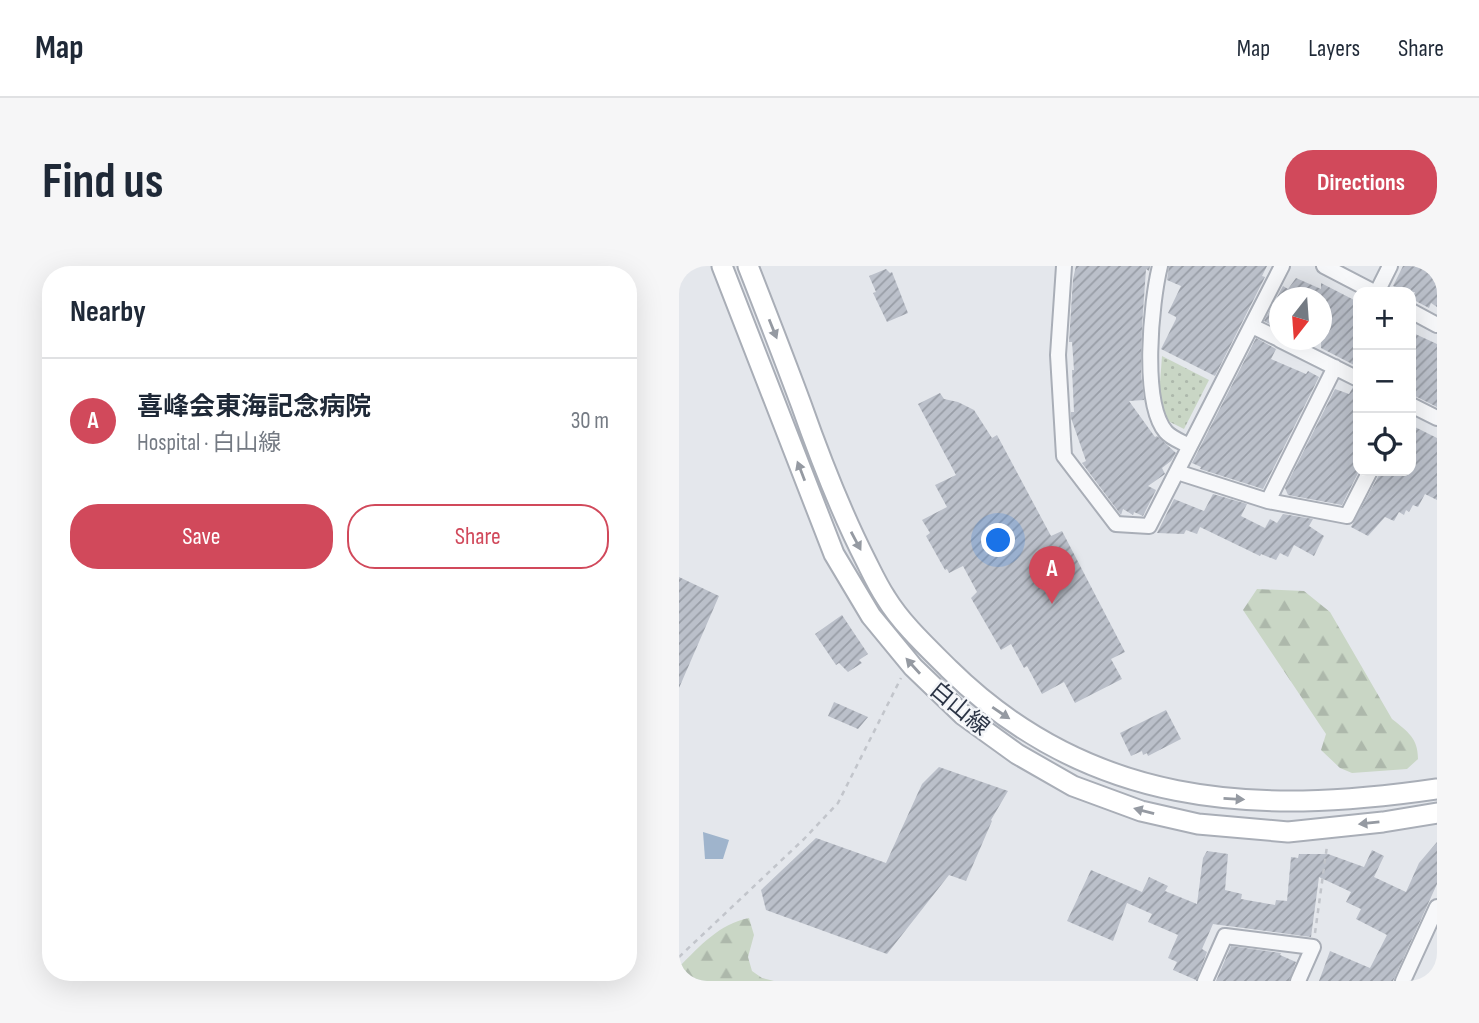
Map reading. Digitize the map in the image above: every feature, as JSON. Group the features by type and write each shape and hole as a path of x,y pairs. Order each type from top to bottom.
{"street":[{"name":"白山線","path":"722,266 834,554 871,616 913,667 963,715 1017,754 1073,786 1141,811 1198,824 1288,832 1437,813"},
{"name":"白山線","path":"748,266 845,521 886,599 928,648 978,697 1029,732 1083,762 1163,789 1207,797 1290,802 1379,797 1437,789"},
{"path":"1064,266 1058,355 1064,456 1116,524 1149,526 1282,266"},
{"path":"1160,266 1152,300 1151,392 1157,416 1167,433 1189,446"},
{"path":"1324,266 1366,287"},
{"path":"1379,287 1390,266"},
{"path":"1416,314 1437,325"},
{"path":"1252,326 1269,334"},
{"path":"1300,350 1353,376"},
{"path":"1268,501 1335,367"},
{"path":"1416,408 1437,418"},
{"path":"1177,472 1268,501 1347,516 1367,476"},
{"path":"1403,981 1431,936 1437,907"},
{"path":"1205,981 1225,936 1313,947 1298,981"}],"path":[{"path":"679,957 804,839 838,803 894,689 913,667"},
{"path":"1313,947 1327,845"}],"green space":[{"path":"1162,356 1209,380 1184,429 1166,420 1159,396"},
{"path":"1257,589 1304,591 1330,612 1392,719 1414,741 1418,759 1407,769 1352,773 1340,768 1321,750 1326,734 1243,610"},
{"path":"749,918 754,935 748,957 752,971 762,978 774,981 679,981 679,967 702,944 728,925"}],"water":[{"path":"703,832 729,840 723,859 705,859"}],"building":[{"path":"1076,266 1150,266 1149,271 1146,269 1142,326 1141,374 1144,400 1129,401 1155,437 1176,453 1162,468 1165,474 1148,486 1156,490 1143,516 1134,512 1133,515 1123,509 1121,515 1082,463 1086,461 1071,418 1071,412 1074,412 1074,370 1072,342 1069,342"},
{"path":"1169,266 1267,266 1262,276 1265,277 1215,376 1161,349 1176,319 1168,313 1181,286 1167,280"},
{"path":"1403,266 1423,266 1437,273 1437,307 1431,303 1429,308 1416,301 1416,287 1393,286"},
{"path":"886,269 892,272 908,313 887,322 873,293 876,292 869,276"},
{"path":"1296,278 1316,287 1289,287"},
{"path":"1332,289 1353,299 1353,364 1325,350 1332,350"},
{"path":"1416,334 1437,344 1437,407 1416,396"},
{"path":"1256,338 1269,345 1269,350 1276,350 1271,359 1319,377 1263,489 1200,469 1201,467 1192,463"},
{"path":"1353,387 1353,476 1356,476 1342,505 1288,495 1285,488 1335,389 1349,394"},
{"path":"940,393 944,399 974,410 992,438 997,435 1051,536 1062,531 1125,652 1111,659 1122,679 1075,703 1064,682 1042,694 1011,644 1001,650 971,598 977,592 963,566 949,573 945,570 926,536 930,533 922,520 947,507 935,485 956,475 918,404"},
{"path":"1416,428 1437,438 1437,500 1425,494 1418,507 1413,505 1404,515 1399,512 1394,521 1385,517 1368,536 1351,527 1378,476 1416,476"},
{"path":"1213,494 1247,504 1241,516 1265,528 1270,519 1277,523 1283,514 1313,519 1309,526 1324,536 1314,556 1294,545 1288,557 1280,553 1276,560 1261,554 1260,556 1200,527 1197,534 1186,530 1184,534 1157,533 1174,499 1204,511"},
{"path":"679,577 719,596 679,688"},
{"path":"842,615 868,654 859,660 862,663 848,672 839,663 836,665 815,634"},
{"path":"834,702 868,717 858,729 828,716"},
{"path":"1166,710 1181,739 1148,756 1147,753 1143,755 1142,751 1131,756 1120,733"},
{"path":"939,767 1008,791 991,820 966,881 949,875 887,954 766,910 761,890 816,838 886,863 922,784"},
{"path":"1437,842 1437,884 1393,981 1319,981 1330,951 1370,968 1387,935 1356,919 1361,909 1346,902 1351,892 1319,877 1311,937 1213,924 1202,949 1207,952 1196,980 1173,970 1177,962 1168,958 1178,935 1148,922 1152,914 1127,903 1113,941 1067,921 1091,870 1142,892 1149,877 1168,886 1165,891 1197,904 1203,858 1207,851 1228,854 1225,890 1242,894 1241,899 1275,905 1276,900 1287,901 1291,857 1298,858 1299,854 1328,854 1364,867 1372,850 1384,856 1374,877 1406,892 1419,863"},
{"path":"1231,946 1281,953 1280,955 1296,962 1289,981 1216,981"}],"place":[{"name":"喜峰会東海記念病院","path":"1052,604"}]}
